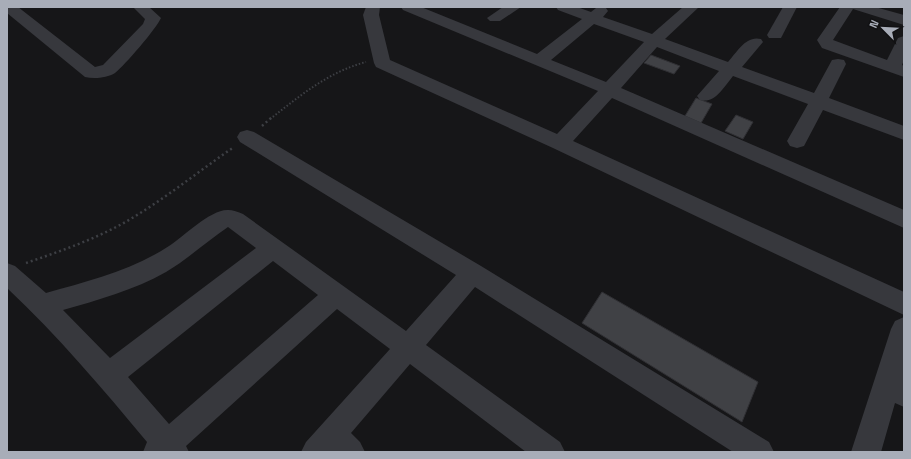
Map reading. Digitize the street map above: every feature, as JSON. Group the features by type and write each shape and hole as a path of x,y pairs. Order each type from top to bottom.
{"street":[{"path":"9,7 91,73 95,74 109,69 150,26 153,18 140,7"},
{"path":"373,7 371,15 382,63 560,142 904,304"},
{"path":"408,7 608,89 904,219"},
{"path":"495,18 514,7"},
{"path":"563,7 599,13 655,40 904,133"},
{"path":"560,142 655,40 692,7"},
{"path":"775,35 790,7"},
{"path":"847,7 825,40 828,45 898,70 904,41"},
{"path":"859,7 904,20"},
{"path":"539,61 599,13"},
{"path":"706,96 755,42"},
{"path":"798,141 838,64"},
{"path":"247,137 473,273 760,452"},
{"path":"42,304 102,288 142,272 171,257 221,220 227,218 235,220 272,249 337,294 550,452"},
{"path":"108,375 272,249"},
{"path":"14,269 42,304 108,375 167,449 337,294"},
{"path":"332,446 409,347 473,273"},
{"path":"866,452 896,387 904,330"}],"path":[{"path":"14,269 80,244 120,225 150,207 247,137 305,92 333,75 363,63 382,63"}],"building":[{"path":"651,55 680,66 674,74 644,63"},
{"path":"696,98 712,104 701,123 685,116"},
{"path":"736,115 753,122 743,139 725,131"},
{"path":"602,292 758,382 742,422 582,323"}]}
